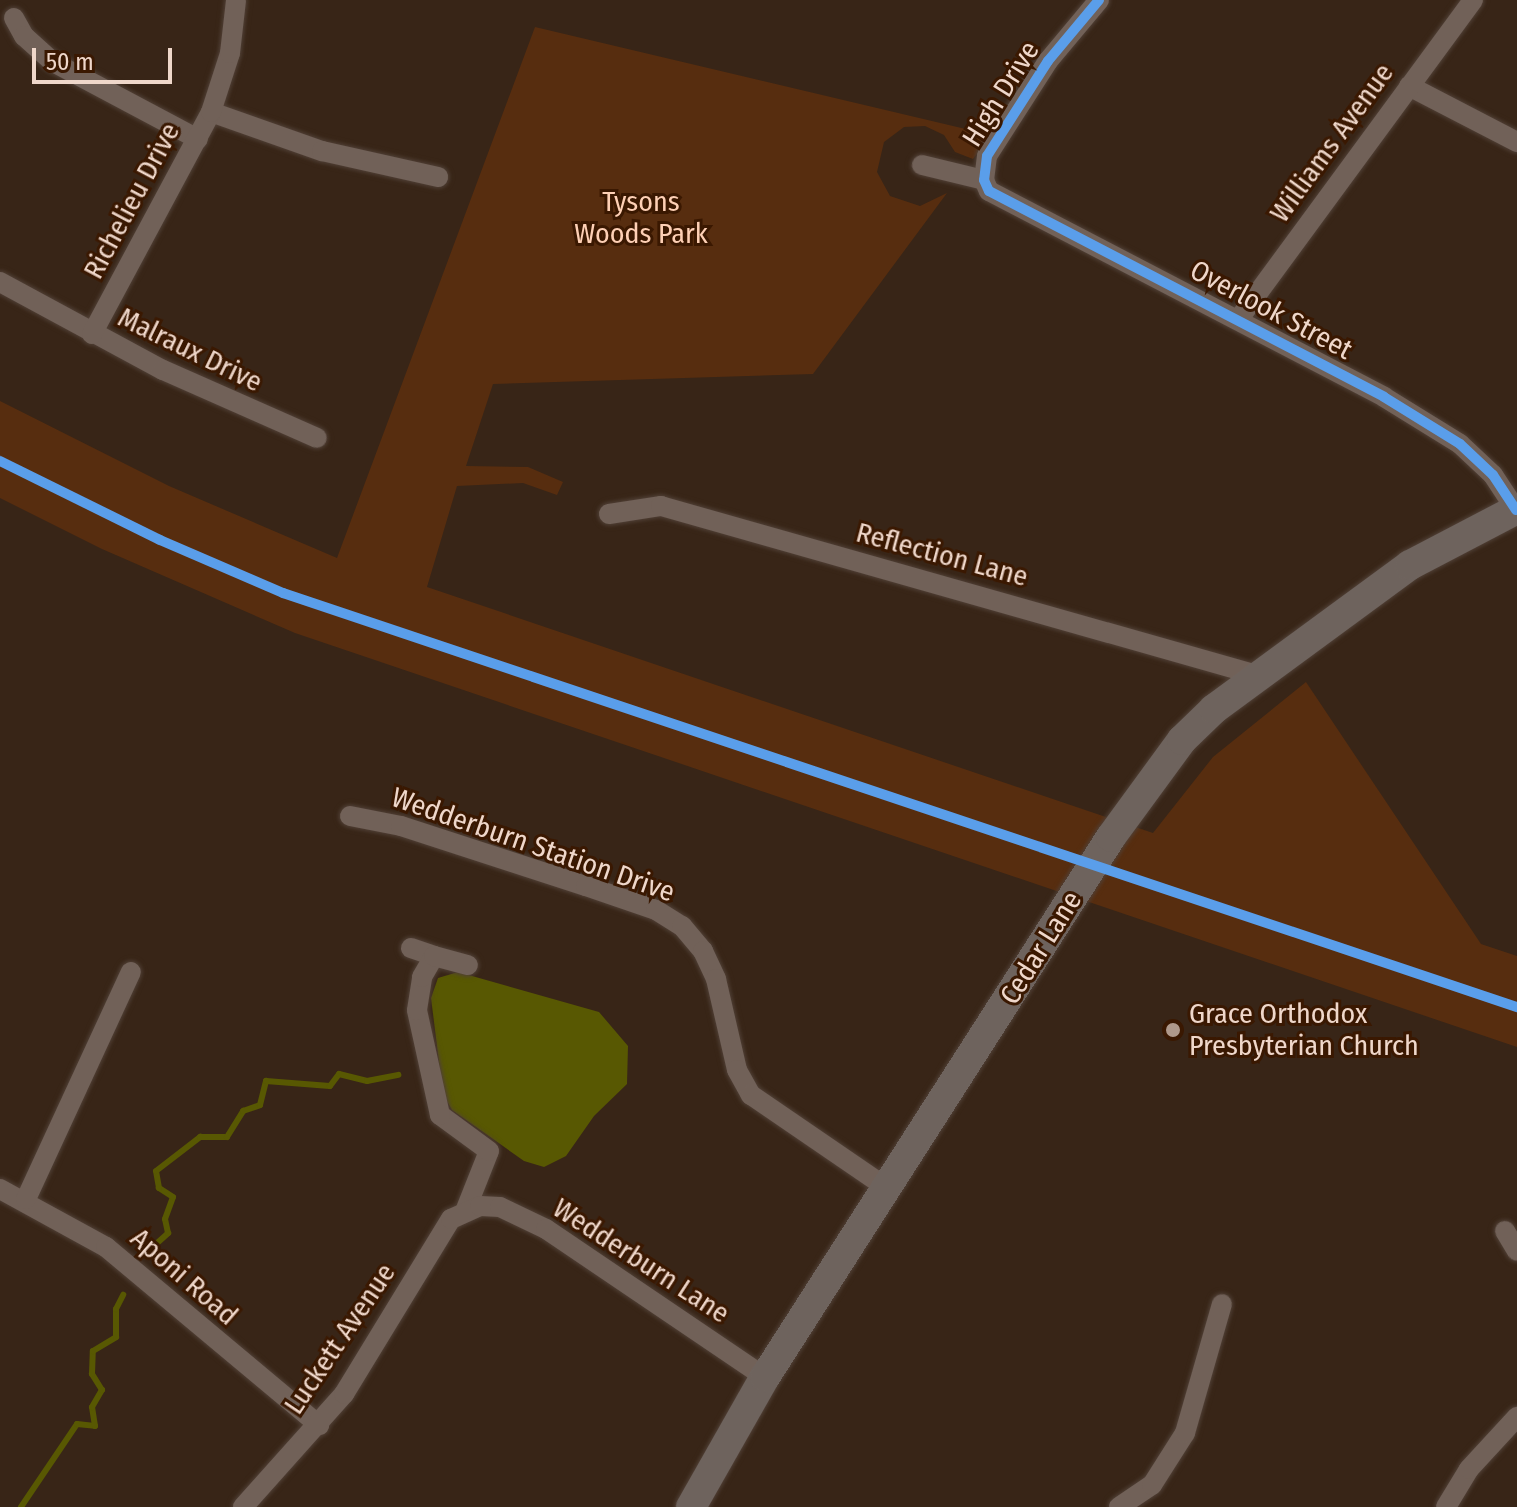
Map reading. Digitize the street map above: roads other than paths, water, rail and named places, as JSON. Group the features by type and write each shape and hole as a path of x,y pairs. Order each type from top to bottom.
{"main road":[{"name":"Cedar Lane","path":"691,1507 765,1377 1154,776 1214,709 1257,675 1410,565 1516,509"}],"street":[{"name":"Richelieu Drive","path":"92,334 211,112 230,53 236,0"},
{"name":"High Drive","path":"984,180 987,156 1023,97 1099,0"},
{"name":"Williams Avenue","path":"1238,320 1473,0"},
{"path":"14,18 24,36 53,62 198,139"},
{"path":"1409,86 1517,142"},
{"path":"211,112 322,151 438,177"},
{"path":"922,165 984,180"},
{"name":"Overlook Street","path":"984,180 998,199 1238,320 1460,444 1493,475 1516,509"},
{"name":"Malraux Drive","path":"0,282 92,334 317,438"},
{"name":"Reflection Lane","path":"609,514 661,506 1257,675"},
{"name":"Wedderburn Station Drive","path":"350,816 401,826 586,886 656,910 682,926 703,951 716,979 737,1070 751,1095 887,1188"},
{"path":"411,948 468,965"},
{"path":"434,956 422,977 417,1010 431,1089 440,1115 489,1151 473,1207"},
{"path":"26,1199 131,972"},
{"name":"Aponi Road","path":"0,1189 26,1199 106,1247 319,1425"},
{"name":"Wedderburn Lane","path":"473,1207 500,1207 546,1229 765,1377"},
{"name":"Luckett Avenue","path":"243,1507 319,1425 451,1219 473,1207"},
{"path":"1505,1231 1517,1251"},
{"path":"1119,1507 1152,1485 1180,1443 1222,1304"},
{"path":"1446,1507 1469,1469 1517,1417"}],"waterway":[{"path":"146,1253 168,1233 165,1219 173,1197 159,1188 156,1171 200,1137 227,1137 243,1111 260,1105 266,1081 330,1086 339,1074 367,1081 398,1075"},
{"path":"21,1507 77,1424 95,1426 92,1407 102,1390 92,1374 93,1351 116,1337 116,1309 123,1295"}],"place":[{"name":"Grace Orthodox Presbyterian Church","path":"1173,1030"}],"park label":[{"name":"Tysons Woods Park","path":"641,218"}]}
